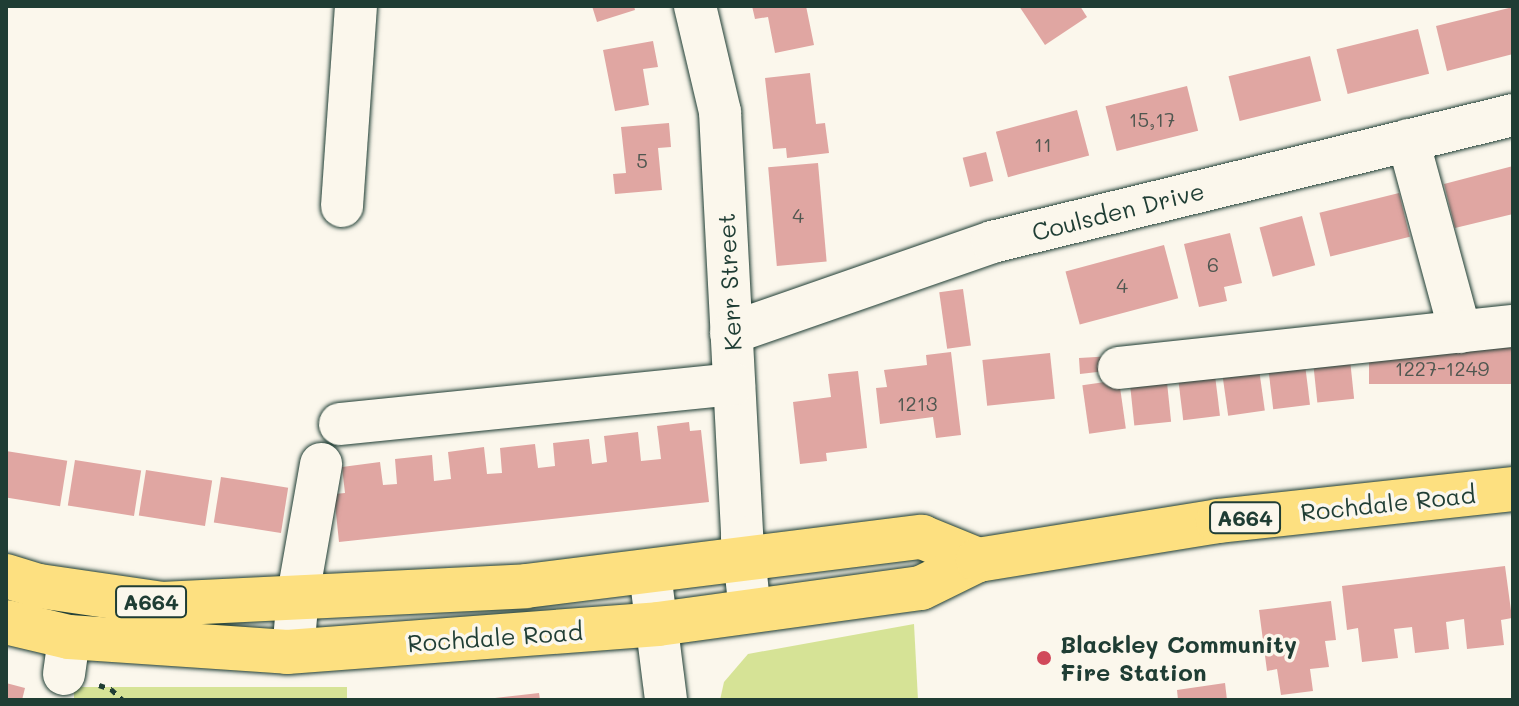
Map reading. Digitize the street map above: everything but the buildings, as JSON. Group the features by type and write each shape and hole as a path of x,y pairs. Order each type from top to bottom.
{"main road":[{"name":"Rochdale Road","path":"6,622 66,656 293,652 658,624 921,588 978,560 1218,521 1513,489"},
{"name":"Rochdale Road","path":"6,576 39,586 163,604 526,586 922,537 978,560"}],"street":[{"path":"342,206 356,6"},
{"name":"Kerr Street","path":"695,6 720,112 744,561 750,612"},
{"name":"Coulsden Drive","path":"731,333 992,242 1513,115"},
{"path":"1408,140 1460,332"},
{"path":"1119,368 1513,326"},
{"path":"340,424 734,384"},
{"path":"293,652 298,595 321,464"},
{"path":"650,573 666,700"}],"green space":[{"path":"914,624 918,700 720,700 724,682 748,654"},
{"path":"74,687 347,687 347,700 74,700"}],"place":[{"name":"Blackley Community Fire Station","path":"1044,658"}]}
